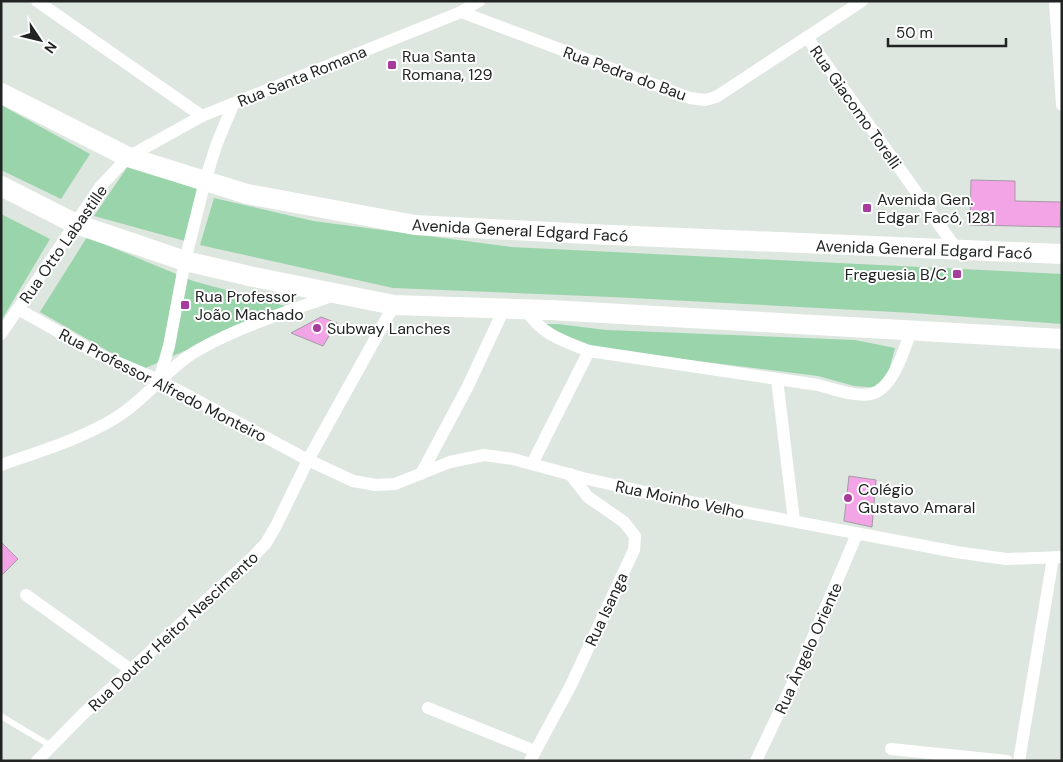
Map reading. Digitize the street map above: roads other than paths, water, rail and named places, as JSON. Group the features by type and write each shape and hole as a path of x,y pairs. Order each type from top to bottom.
{"main road":[{"name":"Avenida General Edgard Facó","path":"1,93 128,157 247,194 415,225 1062,254"},
{"path":"1,186 76,224 185,261 394,305 504,308 1062,338"}],"street":[{"path":"37,1 202,116"},
{"name":"Rua Santa Romana","path":"128,157 202,116 460,12 479,1"},
{"name":"Rua Pedra do Bau","path":"460,12 690,98 705,100 716,98 862,1"},
{"path":"1055,1 1062,106"},
{"name":"Rua Giacomo Torelli","path":"807,37 957,250"},
{"path":"159,380 169,346 185,261 205,181 217,144 233,105"},
{"name":"Rua Otto Labastille","path":"1,334 100,187 128,157"},
{"path":"1,465 70,440 117,417 140,400 159,380 198,350 219,339 335,294"},
{"name":"Rua Doutor Heitor Nascimento","path":"37,761 82,715 266,543 308,460 394,305"},
{"path":"421,474 467,388 504,308"},
{"name":"Rua Professor Alfredo Monteiro","path":"18,309 100,355 159,380 308,460"},
{"path":"526,310 531,318 551,336 589,352 870,394 881,390 890,381 911,331"},
{"path":"532,464 589,352"},
{"path":"777,379 794,520"},
{"name":"Rua Moinho Velho","path":"308,460 353,481 376,485 395,484 450,462 484,455 513,459 680,500 956,552 1006,559 1057,558"},
{"name":"Rua Isanga","path":"532,756 571,685 634,550 635,536 624,522 588,497 570,474"},
{"name":"Rua Ângelo Oriente","path":"756,761 799,670 857,534"},
{"path":"1020,761 1057,558"},
{"path":"26,595 131,670"},
{"path":"428,708 532,756"},
{"path":"891,749 1007,761"}],"lane":[{"path":"1,716 51,746"}],"place":[{"name":"Rua Santa Romana, 129","path":"392,65"},
{"name":"Avenida Gen. Edgar Facó, 1281","path":"867,208"},
{"name":"Freguesia B/C","path":"957,274"},
{"name":"Rua Professor João Machado","path":"185,305"},
{"name":"Subway Lanches","path":"317,328"},
{"name":"Colégio Gustavo Amaral","path":"848,498"}]}
